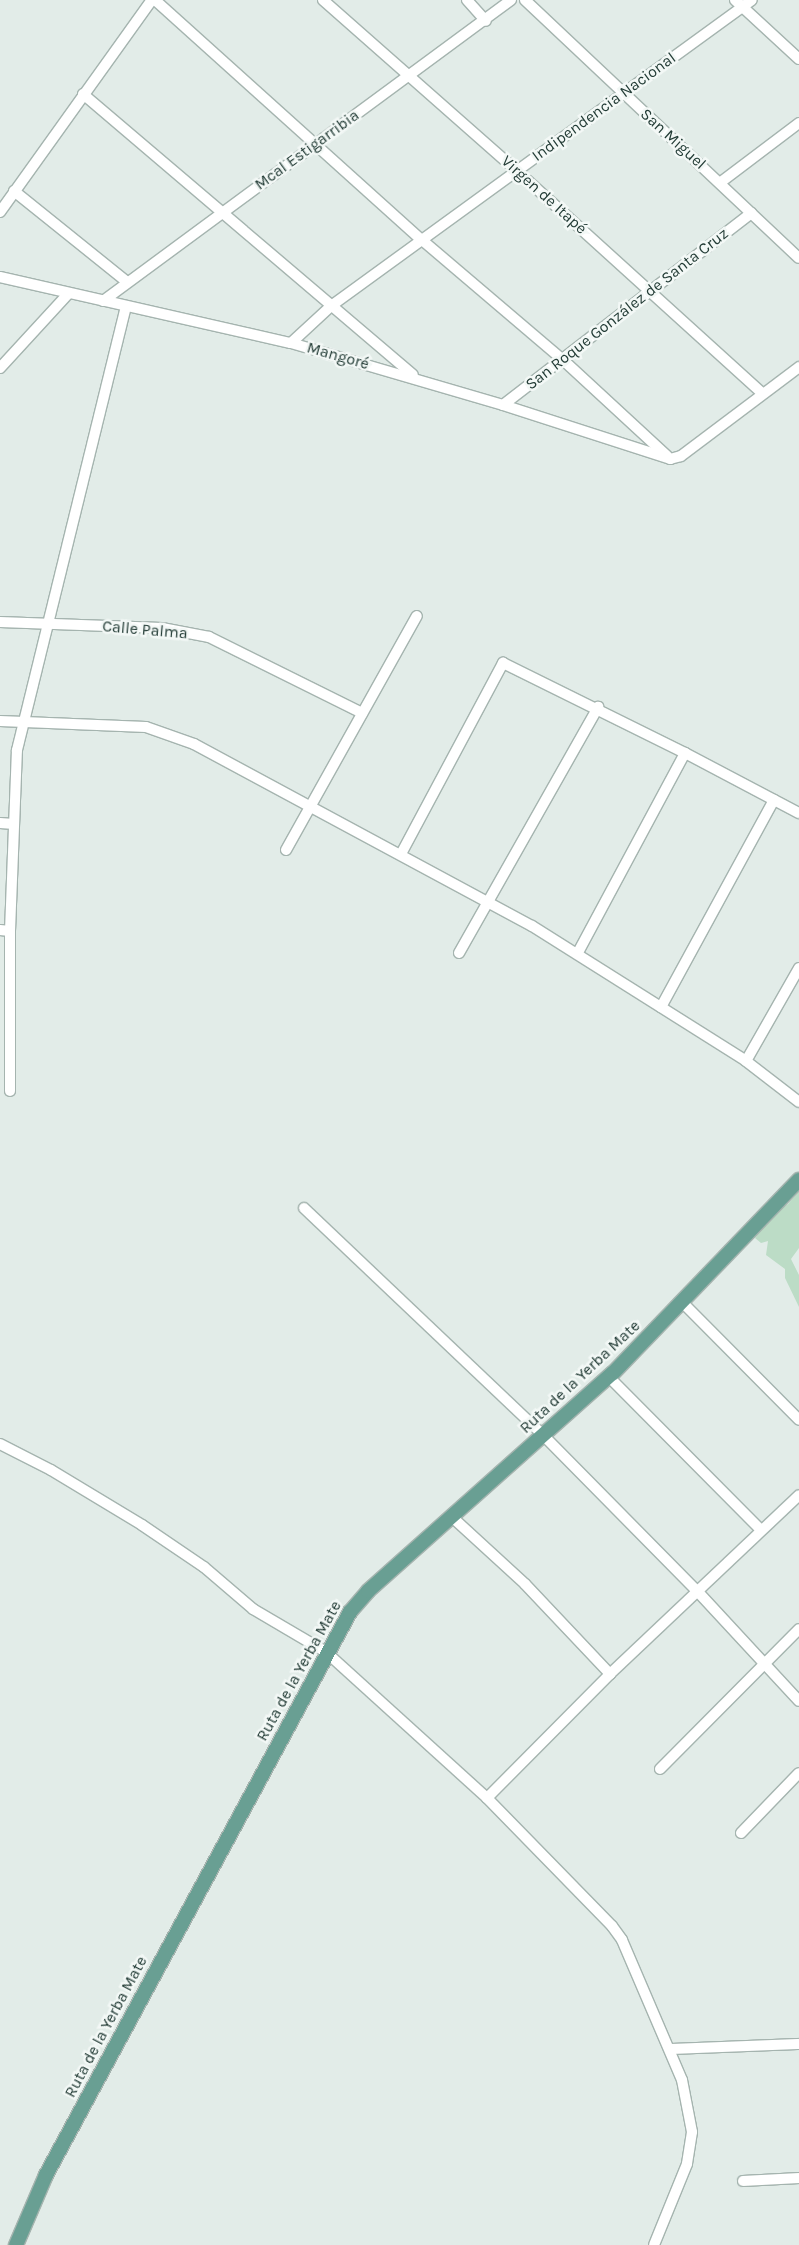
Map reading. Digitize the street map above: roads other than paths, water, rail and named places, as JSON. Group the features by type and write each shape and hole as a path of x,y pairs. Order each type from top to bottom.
{"main road":[{"name":"Ruta de la Yerba Mate","path":"16,2245 46,2175 326,1652 350,1612 368,1591 609,1377 799,1180"}],"street":[{"path":"0,212 83,94 153,0 422,240 562,359 670,459 681,456 762,393 799,367"},
{"name":"Virgen de Itapé","path":"323,0 651,290 762,393"},
{"path":"467,0 486,21"},
{"name":"Mcal Estigarribia","path":"103,301 222,211 486,21 512,0"},
{"name":"San Miguel","path":"525,0 623,95 721,182 799,258"},
{"name":"Indipendencia Nacional","path":"291,343 331,306 516,170 623,95 738,4 752,0"},
{"path":"738,4 799,59"},
{"path":"83,94 417,379"},
{"path":"721,182 799,123"},
{"path":"14,191 127,282"},
{"name":"San Roque González de Santa Cruz","path":"503,405 751,213"},
{"name":"Mangoré","path":"0,277 291,343 503,405 670,459"},
{"path":"0,368 69,293"},
{"path":"10,1091 5,1031 5,930 14,824 17,750 50,624 126,306"},
{"path":"286,850 417,616"},
{"name":"Calle Palma","path":"0,622 162,628 209,637 362,713"},
{"path":"401,854 503,663 598,707 799,813"},
{"path":"459,953 598,707"},
{"path":"0,721 146,727 172,734 401,854 577,954 746,1061 799,1102"},
{"path":"577,954 685,753"},
{"path":"661,1007 774,800"},
{"path":"0,823 14,824"},
{"path":"746,1061 799,968"},
{"path":"304,1208 544,1436 699,1592 763,1664 799,1700"},
{"path":"682,1302 799,1420"},
{"path":"609,1377 761,1530"},
{"path":"0,1444 51,1470 142,1525 204,1567 253,1609 326,1652 487,1798 617,1933 670,2049 682,2080 692,2132 691,2151 654,2245"},
{"path":"487,1798 610,1674 699,1592 799,1495"},
{"path":"452,1517 525,1584 610,1674"},
{"path":"660,1769 799,1628"},
{"path":"741,1834 799,1773"},
{"path":"670,2049 799,2044"},
{"path":"743,2181 799,2178"}]}
